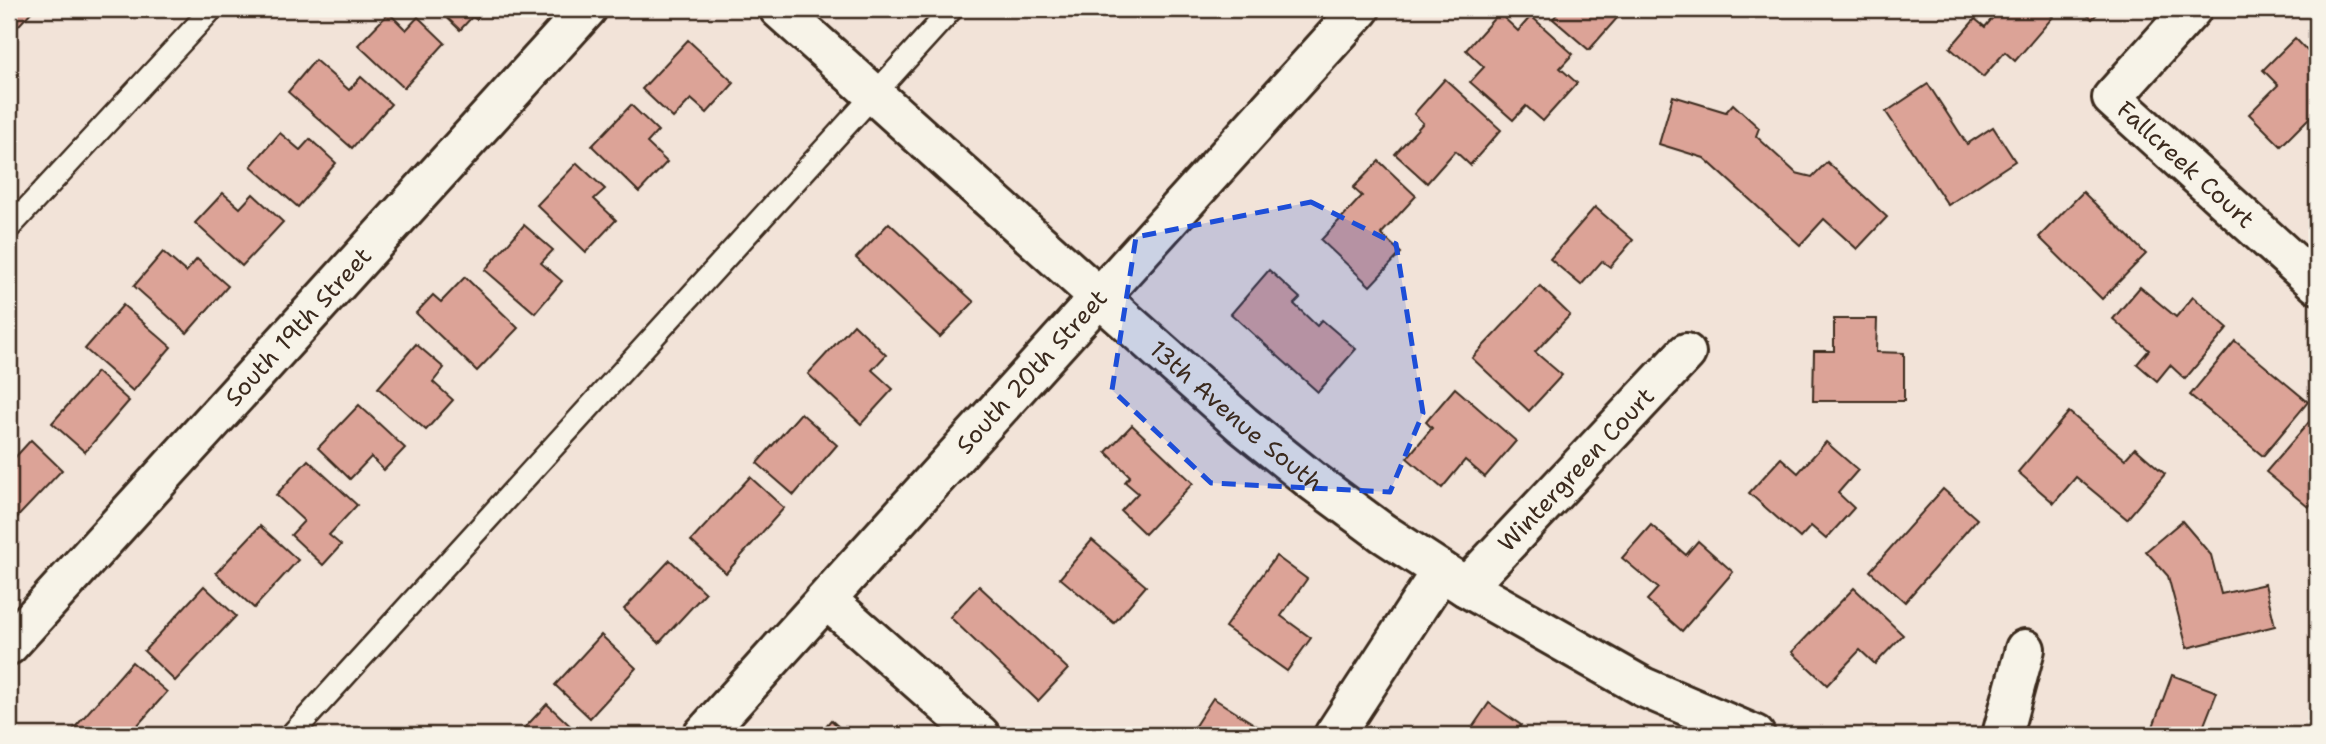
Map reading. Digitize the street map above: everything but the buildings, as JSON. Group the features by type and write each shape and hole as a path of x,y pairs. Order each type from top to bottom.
{"street":[{"name":"South 19th Street","path":"9,645 587,9"},
{"name":"13th Avenue South","path":"779,9 1099,297 1310,480 1453,579 1643,687 1755,735"},
{"name":"South 20th Street","path":"703,735 1360,9"},
{"name":"Fallcreek Court","path":"2192,9 2112,98 2317,284"},
{"name":"Wintergreen Court","path":"1334,735 1453,579 1686,353"},
{"path":"827,600 980,735"},
{"path":"2002,735 2025,649"}],"lane":[{"path":"9,228 212,9"},
{"path":"291,735 952,9"}],"highlighted area":[{"path":"1311,202 1396,244 1423,413 1390,492 1211,483 1112,390 1136,237"}]}
